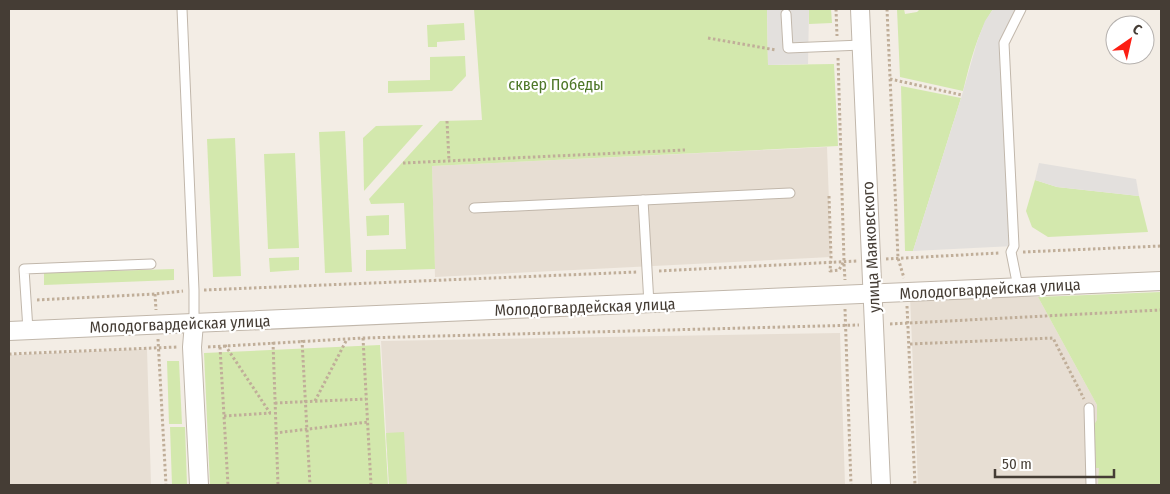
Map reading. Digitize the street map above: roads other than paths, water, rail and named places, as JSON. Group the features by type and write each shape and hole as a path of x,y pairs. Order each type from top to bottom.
{"street":[{"name":"улица Маяковского","path":"860,9 881,485"},
{"name":"Молодогвардейская улица","path":"9,331 1161,281"},
{"path":"194,323 192,347 199,485"}],"lane":[{"path":"182,9 194,323"},
{"path":"1018,287 1011,252 1014,246 1004,43 1021,9"},
{"path":"786,14 788,48 862,45"},
{"path":"474,208 790,193"},
{"path":"643,200 649,304"},
{"path":"28,330 24,269 151,264"},
{"path":"1089,408 1091,485"}],"park label":[{"name":"сквер Победы","path":"556,84"}]}
